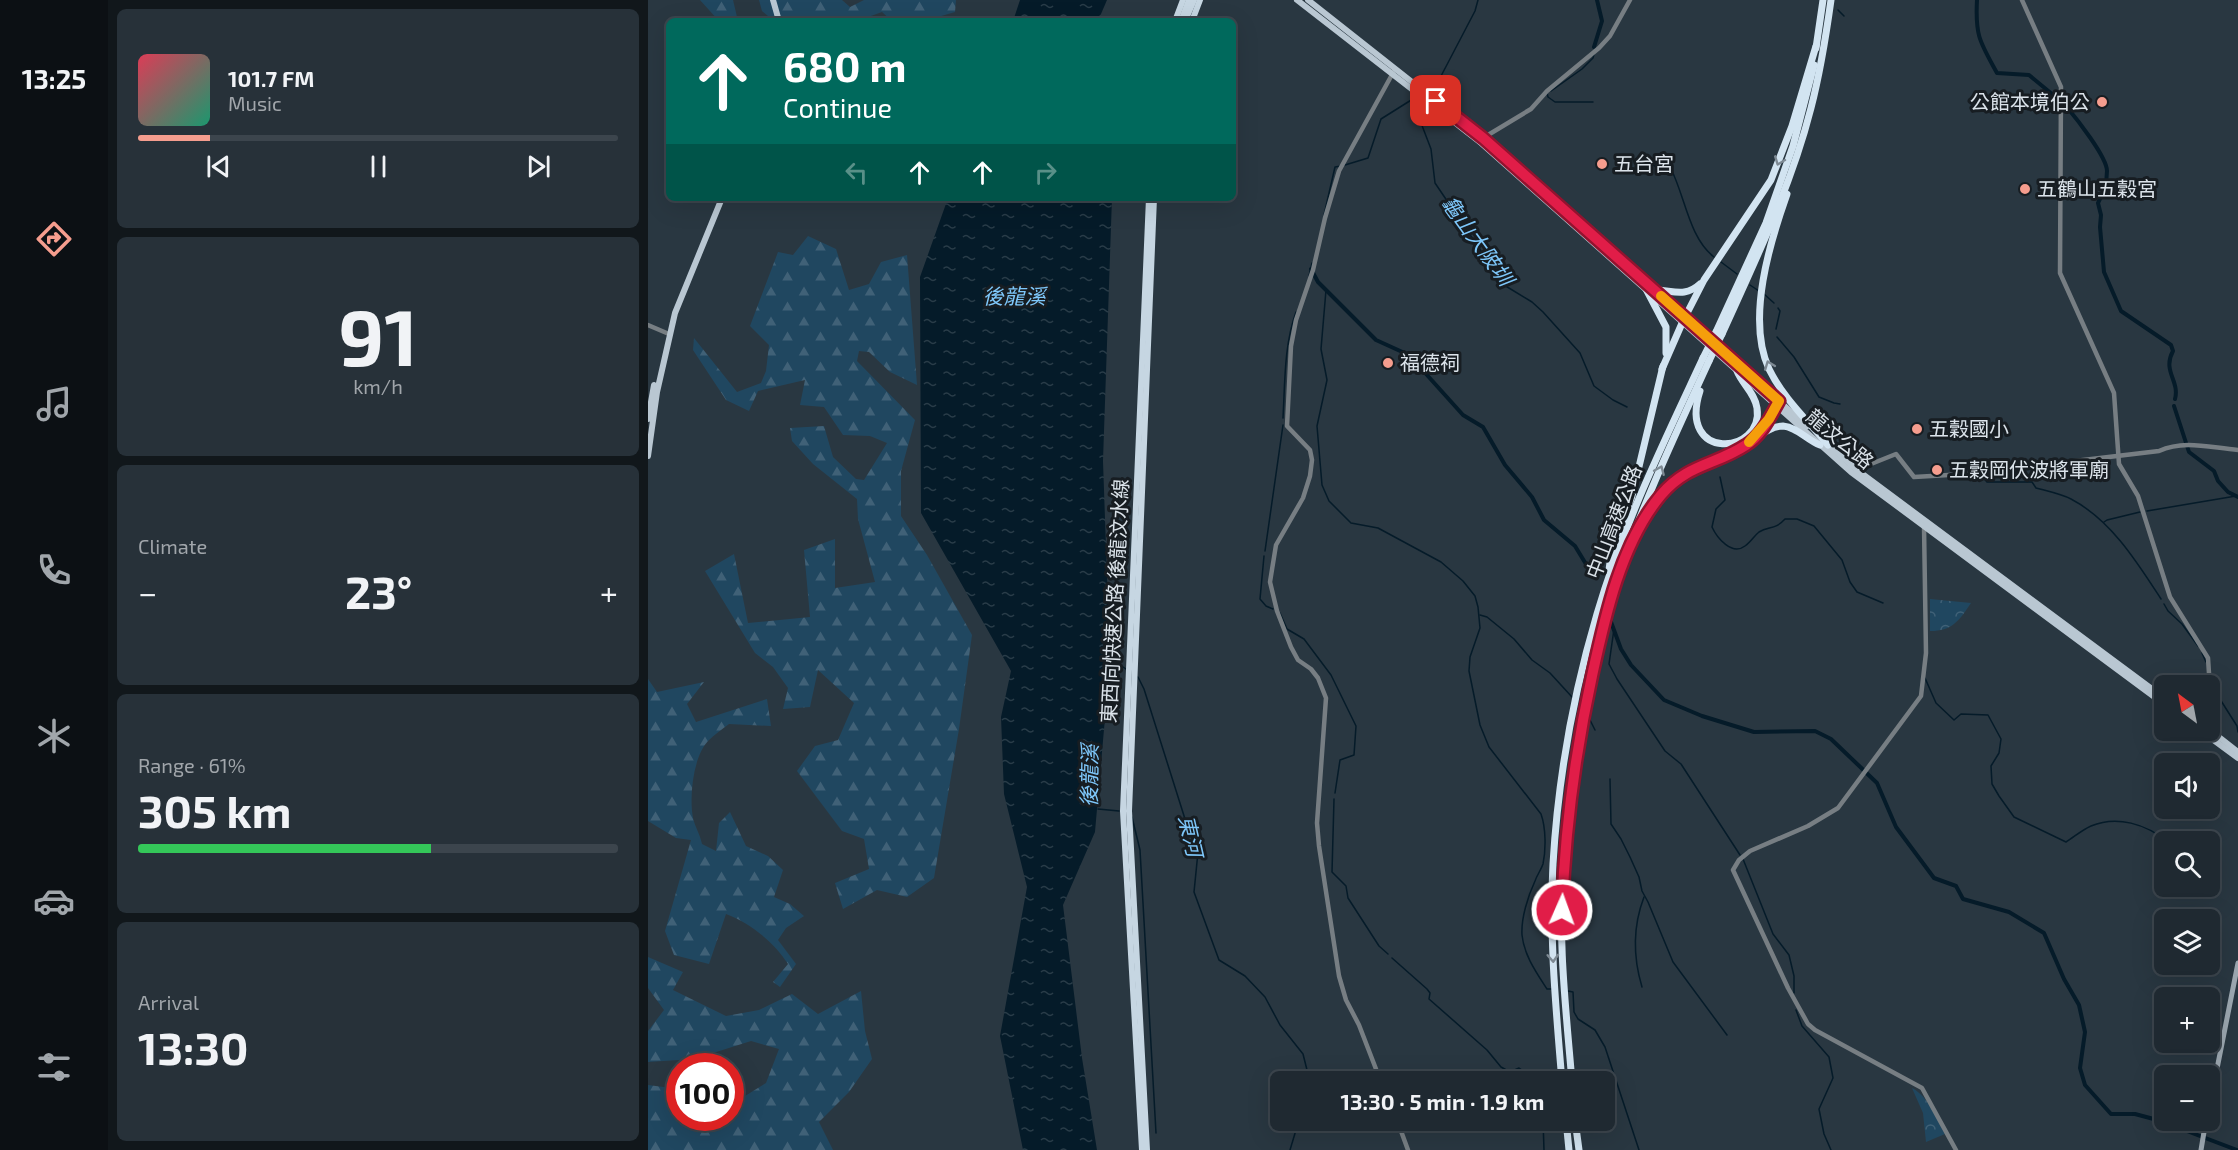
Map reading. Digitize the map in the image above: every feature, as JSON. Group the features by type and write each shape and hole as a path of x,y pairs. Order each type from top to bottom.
{"highway":[{"path":"1176,18 1183,0"},
{"path":"1181,18 1189,0"},
{"path":"1186,18 1194,0"},
{"path":"1193,18 1200,0"},
{"name":"中山高速公路","path":"1719,333 1766,223 1805,106 1823,0"},
{"name":"中山高速公路","path":"1561,1071 1552,943 1553,865 1565,754 1579,681 1598,612 1650,474 1755,264 1793,165 1811,110 1831,0"},
{"path":"1662,369 1704,280 1771,180 1792,126 1816,46"},
{"path":"1793,165 1788,192 1773,236 1762,283 1760,318 1763,346 1768,367 1778,385 1828,445"},
{"name":"東西向快速公路 後龍汶水線","path":"1142,1150 1123,801 1148,201"},
{"name":"東西向快速公路 後龍汶水線","path":"1147,1150 1131,879 1129,800 1156,201"},
{"path":"1654,290 1684,293 1692,291 1704,280"},
{"path":"1609,580 1611,555 1632,496 1668,344 1666,327 1646,289"},
{"name":"中山高速公路","path":"1571,1071 1562,940 1564,864 1571,788 1582,719 1599,641 1628,549 1702,377 1706,360"},
{"path":"1702,377 1695,406 1698,427 1702,434 1712,441 1732,444 1747,436 1757,420 1756,402 1737,371"},
{"path":"1748,444 1769,419 1777,404"},
{"path":"1628,549 1660,496 1674,481 1701,464 1748,444 1771,428 1779,426 1793,428 1810,441 1820,445"},
{"path":"1567,1131 1569,1150"},
{"path":"1576,1131 1579,1150"}],"main road":[{"path":"771,0 776,18"},
{"path":"1297,0 1393,72"},
{"path":"1308,0 1393,72"},
{"name":"龍汶公路","path":"1393,72 1482,141 1654,290 1737,371 1828,445 1854,471 2154,691"},
{"name":"龍汶公路","path":"1482,141 1646,289 1684,319 1820,445 1835,454"},
{"path":"648,419 681,285 719,201"},
{"path":"648,456 668,333"},
{"name":"龍汶公路","path":"2077,636 2154,696"},
{"path":"2220,740 2238,752"},
{"path":"2220,741 2238,758"},
{"path":"2218,1065 2238,963"},
{"path":"2200,1150 2205,1131"}],"street":[{"path":"1482,141 1531,109 1547,91 1599,48 1610,36 1630,0"},
{"path":"2022,0 2061,87 2060,273 2114,393 2119,464 2138,496 2170,597 2208,658 2209,675"},
{"path":"1377,1071 1359,1024 1346,1000 1339,976 1319,846 1317,823 1326,698 1318,678 1311,669 1298,660 1291,647 1277,611 1270,582 1276,545 1303,498 1312,460 1310,450 1287,426 1291,346 1296,320 1311,278 1325,218 1340,171 1393,72"},
{"path":"648,325 668,333"},
{"path":"1854,471 1896,454 1914,477 1966,474 2159,451 2169,446 2198,444 2238,450"},
{"path":"1924,523 1926,653 1921,696 1838,807 1808,826 1750,851 1733,870 1808,1024 1823,1035 1841,1042 1922,1088 1956,1150"},
{"path":"1401,1131 1408,1150"}],"green space":[{"path":"700,0 733,0 738,18 716,18"},
{"path":"759,0 842,0 850,7 864,0 956,0 955,12 934,18 889,18 882,12 865,18 770,18 762,11"},
{"path":"808,236 836,249 849,290 869,284 881,262 907,255 917,385 890,372 869,352 859,351 857,361 915,420 901,471 901,516 927,555 972,635 934,878 907,897 877,890 843,909 835,883 869,869 864,839 842,831 797,771 815,746 838,740 854,703 818,670 810,707 783,709 788,688 773,667 755,653 705,571 734,554 748,623 810,617 804,550 835,539 835,588 875,582 858,519 857,499 813,464 792,441 790,428 824,426 833,457 856,479 864,480 887,443 870,436 843,435 824,407 800,405 805,380 758,391 749,411 726,400 693,350 694,338 737,392 761,383 766,371 769,345 750,326 778,252 793,255"},
{"path":"1930,599 1971,603 1954,624 1938,631 1930,631"},
{"path":"648,679 657,692 704,682 687,704 696,722 767,699 771,726 729,724 710,739 703,748 693,778 692,809 702,844 716,851 719,823 730,812 746,846 768,856 783,870 774,897 790,904 804,916 786,928 778,940 796,964 780,987 773,982 788,964 761,934 726,914 709,964 674,955 665,931 691,840 676,838 648,821"},
{"path":"648,957 683,972 673,990 726,1016 759,1010 792,994 818,1014 861,991 865,1031 872,1059 849,1092 819,1122 833,1150 648,1150 648,1085 666,1087 666,1131 744,1131 744,1097 766,1083 779,1049 751,1041 713,1053 666,1053 666,1061 648,1062 648,1031 664,1010 648,988"},
{"path":"1912,1088 1928,1102 1945,1134 1926,1142 1923,1113"}],"water":[{"path":"1020,0 1107,0 1099,18 1014,18"},
{"name":"後龍溪","path":"947,201 1112,201 1103,461 1109,633 1108,684 1095,832 1063,905 1082,1058 1097,1150 1023,1150 1000,1036 1027,887 1004,794 1001,717 1011,671 921,513 920,277"}],"waterway":[{"path":"1424,90 1440,78 1475,11 1478,0"},
{"path":"1594,47 1602,21 1597,0"},
{"path":"1977,0 1978,31 1986,54 1997,73 2029,75 2058,99"},
{"path":"1838,10 1844,16"},
{"path":"1551,91 1582,69 1594,54"},
{"path":"1547,93 1548,97 1555,102 1593,102"},
{"path":"1345,165 1368,158 1381,119 1416,97"},
{"name":"龜山大陂圳","path":"1413,102 1431,149 1435,183 1504,285 1532,302 1580,353 1594,386 1627,407"},
{"path":"2066,106 2090,138 2106,165 2105,184 2098,203 2101,215 2104,272 2121,311 2171,345 2173,351 2169,364 2175,387 2175,399"},
{"path":"1647,161 1658,168 1671,169 1693,228 1714,257"},
{"path":"1324,215 1335,167 1341,166"},
{"path":"1721,262 1737,274"},
{"path":"1309,276 1312,263"},
{"path":"1311,269 1318,282 1376,340 1409,355 1463,415 1483,427 1505,465 1532,497 1544,520 1575,546 1592,574"},
{"path":"1750,285 1759,291"},
{"path":"1326,290 1321,349 1327,380 1317,426 1322,485 1329,501 1351,523 1378,528 1441,562 1463,581 1475,596 1480,628 1470,657 1469,671 1480,725 1489,747 1541,814 1543,820 1545,839 1543,864 1528,900 1522,935 1525,949 1535,970 1547,989 1552,989"},
{"path":"1764,294 1774,303"},
{"path":"1776,329 1780,311 1778,308"},
{"path":"1283,418 1287,351 1296,312"},
{"path":"1777,337 1794,357 1819,397 1840,404"},
{"path":"2174,406 2189,452 2214,471 2218,481 2228,492 2238,497"},
{"path":"1265,551 1283,425"},
{"path":"1981,475 1987,482 2032,482 2036,488 2067,497 2085,508 2099,518 2122,543 2161,599"},
{"name":"龜山大陂圳","path":"1720,477 1725,500 1716,509 1712,527 1717,536 1726,544 1740,549 1759,532 1778,525 1785,519 1797,519 1814,526 1842,560 1850,582 1857,592 1883,603"},
{"path":"2147,511 2236,496"},
{"path":"2104,522 2140,512"},
{"path":"1264,556 1260,599 1266,606 1273,609"},
{"path":"2164,604 2198,646"},
{"path":"1280,613 1287,629 1304,639 1331,675 1356,726 1354,755 1340,760 1335,793"},
{"path":"1480,615 1487,617 1514,639 1532,660 1550,673 1572,697"},
{"path":"1611,622 1621,649 1631,665 1664,700 1702,716 1754,732 1815,731 1831,739 1877,783 1896,827 1934,878 1956,886 1963,899 2009,912 2044,933 2064,979 2079,1005 2085,1032 2080,1068 2085,1085 2111,1114 2135,1114 2176,1125 2237,1150"},
{"path":"1614,629 1609,664 1617,679 1665,751 1681,764 1740,855"},
{"path":"2202,653 2206,662"},
{"name":"東河","path":"1108,657 1126,669"},
{"name":"東河","path":"1138,677 1198,852 1194,892 1219,960 1245,976 1265,997 1280,1025 1303,1054 1307,1071"},
{"name":"龜山大陂圳","path":"1925,678 1936,703 1954,720 1961,714 1988,715 2001,739 1999,753 1991,766 1992,784 2014,817 2066,842 2091,826 2111,821 2131,823 2154,833"},
{"path":"2220,699 2237,726 2238,732"},
{"path":"1587,714 1595,730"},
{"path":"1610,779 1611,824 1621,839 1639,877 1642,891 1673,962 1727,1035"},
{"path":"1334,799 1332,872 1346,886 1348,898 1379,946 1388,954"},
{"path":"1098,809 1119,811"},
{"path":"1132,817 1140,850 1156,1133"},
{"path":"1743,859 1773,934 1789,955 1794,976 1794,993"},
{"path":"1642,987 1635,942 1644,897"},
{"path":"1392,958 1427,989 1430,993 1429,999 1487,1050 1501,1067 1508,1071"},
{"path":"1568,991 1573,992 1574,1012 1578,1019 1595,1030 1605,1047 1639,1150"},
{"path":"1796,1010 1802,1026 1829,1057 1833,1078 1819,1109 1824,1134 1831,1150"},
{"path":"1512,1071 1519,1068 1523,1071"},
{"name":"東河","path":"1290,1150 1296,1131"},
{"path":"1543,1131 1544,1150"}],"slow traffic":[{"path":"1661,296 1779,401 1762,429 1749,442"}],"place":[{"name":"公館本境伯公","path":"2102,102"},
{"name":"五台宮","path":"1602,164"},
{"name":"五鶴山五穀宮","path":"2025,189"},
{"name":"福德祠","path":"1388,363"},
{"name":"五穀國小","path":"1917,429"},
{"name":"五穀岡伏波將軍廟","path":"1937,470"}],"route":[{"path":"1436,101 1483,138 1779,401 1762,429 1748,444 1701,464 1674,481 1660,496 1628,549 1599,641 1582,719 1571,788 1562,910"}]}
